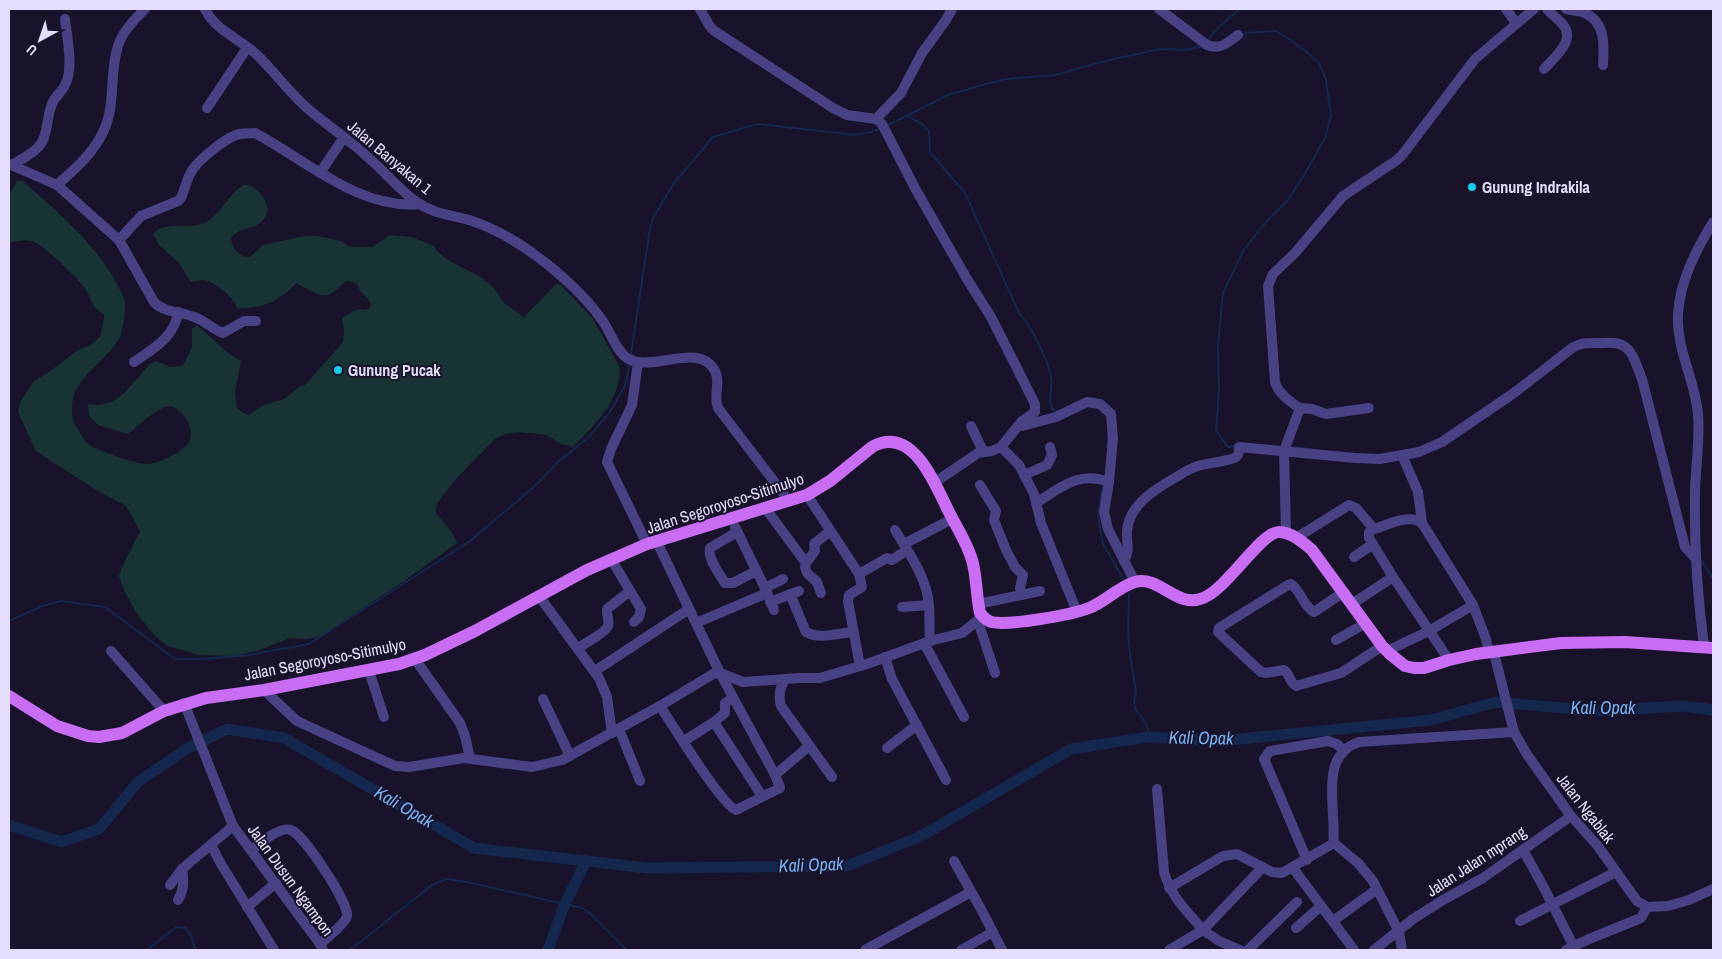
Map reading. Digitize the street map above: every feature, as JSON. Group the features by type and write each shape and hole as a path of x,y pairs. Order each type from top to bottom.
{"main road":[{"name":"Jalan Segoroyoso-Sitimulyo","path":"9,696 57,726 88,736 99,737 122,733 164,711 184,703 231,693 264,690 369,671 399,664 415,659 475,631 587,570 652,542 808,495 838,475 872,447 885,443 896,443 910,449 922,461 934,483 969,550 980,619"},
{"path":"980,619 1002,623 1077,612 1101,602 1135,582 1143,581 1185,600 1204,598 1231,576 1261,542 1277,532 1291,536 1312,550 1385,649 1405,666 1424,668 1449,660 1529,646 1561,643 1625,642 1709,647"}],"street":[{"path":"57,186 83,162 95,147 104,130 110,112 118,45 128,28 145,9"},
{"name":"Jalan Banyakan 1","path":"204,9 218,26 263,62 306,107 369,158 410,198 448,216 470,220 489,227 536,255 558,272 584,298 604,322 622,353 626,357 638,362"},
{"path":"700,9 708,25 713,30 833,108 846,115 881,124 916,190 991,317 1035,404 1034,412 1016,427 1001,447 992,451 978,453 934,483"},
{"path":"881,124 902,94 922,53 952,9"},
{"path":"1159,9 1215,48 1222,46 1238,35"},
{"path":"1506,9 1516,24"},
{"path":"1544,69 1560,51 1568,35 1564,26 1547,9"},
{"path":"1566,9 1585,13 1600,27 1604,43 1603,65"},
{"path":"1369,408 1326,414 1294,405 1279,390 1275,382 1268,286 1270,279 1277,269 1295,253 1343,196 1403,154 1475,59 1531,10"},
{"path":"11,165 37,150 42,144 52,101 68,79 69,59 65,19"},
{"path":"207,108 247,48"},
{"path":"119,240 141,216 178,201 195,167 217,147 236,135 255,133 320,173 346,187 382,202 408,205 420,204"},
{"path":"320,173 344,137"},
{"path":"11,165 57,186 119,240 158,306 164,310 178,312 199,319 217,331 224,333 244,321 256,321"},
{"path":"1709,647 1698,597 1695,558 1697,401 1686,368 1678,326 1678,315 1681,292 1701,242 1713,222"},
{"path":"134,362 160,345 175,325 178,312"},
{"path":"1124,561 1129,550 1127,528 1138,505 1152,491 1196,466 1233,459 1237,457 1239,447 1356,458 1380,458 1420,452 1442,442 1514,394 1577,345 1588,343 1619,344 1632,355 1642,379 1685,547 1695,558"},
{"path":"660,706 718,792 732,808 736,810 780,788 689,609 607,462 611,449 632,405 638,362 649,363 688,357 707,363 714,370 717,378 715,402 718,408 789,502"},
{"path":"1016,427 1056,417 1087,402 1100,404 1111,414 1113,439 1105,481 1104,512 1106,521 1135,582"},
{"path":"1300,408 1284,451 1291,536 1349,505 1353,505 1374,529"},
{"path":"971,426 983,451"},
{"path":"1001,447 1017,462 1034,494 1041,522 1077,612"},
{"path":"1024,475 1047,465 1052,455 1050,448"},
{"path":"1402,455 1418,492 1422,524"},
{"path":"1036,503 1074,480 1091,478 1105,481"},
{"path":"980,485 996,511 994,520 1010,558 1023,575 1020,588 1022,595"},
{"path":"808,495 859,574 862,587 848,598 860,666"},
{"path":"766,509 806,563 807,573 817,582 821,593"},
{"path":"731,519 769,598"},
{"path":"859,574 887,558 892,560 905,547 952,519"},
{"path":"1422,524 1417,520 1409,519 1374,529 1369,532 1369,535 1393,577 1449,660"},
{"name":"Jalan Ngablak","path":"1422,524 1472,605 1502,682 1512,727 1528,756 1571,816 1597,845 1633,896 1648,907"},
{"path":"895,530 918,567 929,605 927,642 964,717"},
{"path":"806,563 815,551 814,544 830,531"},
{"path":"737,532 710,548 709,552 712,560 725,583 733,583 756,570"},
{"path":"1354,557 1373,544"},
{"path":"611,559 641,609 639,617 634,622"},
{"path":"1352,604 1393,577"},
{"path":"769,598 783,579"},
{"path":"1344,592 1314,612 1308,609 1295,588 1290,584 1220,628 1218,632 1261,672 1284,670 1296,686 1341,673 1385,649 1430,630 1472,605"},
{"path":"578,648 606,628 608,622 607,609 630,590"},
{"path":"978,604 1040,591"},
{"path":"696,623 769,598 794,593 806,632 819,636 853,632"},
{"path":"539,596 595,671 608,697 616,731 640,781"},
{"path":"902,607 929,605"},
{"path":"595,671 689,609"},
{"path":"264,690 297,721 395,766 409,767 470,758 532,767 562,760 570,756 713,674 720,673 740,682 820,678 927,642 962,633 980,619 995,673"},
{"path":"1336,640 1366,624"},
{"path":"110,651 164,711"},
{"path":"885,657 892,678 946,780"},
{"path":"415,659 460,724 470,758"},
{"path":"369,671 384,717"},
{"path":"785,679 780,688 779,698 782,706 832,777"},
{"path":"684,741 725,713 724,704 733,698"},
{"path":"543,700 570,756"},
{"path":"184,703 233,826"},
{"path":"714,722 762,796"},
{"path":"887,748 916,725"},
{"path":"1402,950 1399,932 1366,871 1334,843 1332,779 1336,761 1343,750 1359,742 1512,727"},
{"path":"1307,860 1264,759 1270,751 1328,741 1337,744 1343,750"},
{"path":"775,775 810,746"},
{"path":"1157,789 1164,872 1169,888 1203,930 1240,950"},
{"name":"Jalan Jalan mprang","path":"1374,950 1433,906 1483,878 1571,816"},
{"name":"Jalan Dusun Ngampon","path":"170,885 182,869 233,826 322,947"},
{"path":"252,850 269,836 283,830 290,830 297,834 333,882 347,916 322,947"},
{"path":"1169,888 1223,856 1230,854 1243,856 1262,867 1282,873 1334,843"},
{"path":"211,845 274,950"},
{"path":"1523,850 1552,904 1570,948 1641,918 1648,907 1656,908 1677,904 1713,889"},
{"path":"954,861 1002,950"},
{"path":"1169,950 1203,930 1262,867"},
{"path":"1293,868 1354,950"},
{"path":"178,900 182,893 184,879 182,869"},
{"path":"1520,921 1616,872"},
{"path":"247,907 276,883"},
{"path":"1333,921 1377,889"},
{"path":"866,950 971,892"},
{"path":"1248,950 1297,902"},
{"path":"1296,928 1321,906"},
{"path":"961,950 993,932"}],"green space":[{"path":"17,181 23,181 63,217 89,244 111,273 124,299 125,314 120,336 115,345 78,386 72,407 74,423 86,442 94,448 120,458 150,464 169,457 181,450 189,442 191,434 187,421 177,409 169,406 164,407 128,434 98,425 89,416 88,404 105,404 118,398 156,361 170,367 183,366 192,347 192,329 197,325 227,352 241,361 235,392 237,409 248,415 264,405 284,399 299,387 305,385 343,342 342,318 357,309 369,309 371,304 360,291 358,285 353,282 346,281 327,295 317,294 296,283 284,294 269,303 254,307 237,308 233,300 218,286 203,280 191,282 178,262 159,245 153,234 164,227 192,226 205,223 243,185 248,185 258,191 267,206 266,215 260,223 239,231 231,238 235,249 239,254 246,257 250,257 263,245 304,236 317,236 341,241 350,247 373,247 389,235 412,237 434,246 446,259 479,276 493,287 504,303 524,317 556,284 561,285 593,319 620,368 616,391 605,412 573,447 561,444 546,435 530,433 506,434 495,439 455,480 438,502 436,513 451,531 457,543 404,581 319,637 307,639 290,638 257,651 232,656 200,655 167,646 153,634 135,611 119,576 140,531 126,506 96,490 36,451 18,412 20,402 34,381 78,350 91,345 100,337 104,314 94,306 80,282 44,248 29,240 9,243 9,195"}],"waterway":[{"path":"1208,40 1239,9"},
{"path":"1236,446 1228,447 1216,431 1219,391 1218,346 1223,293 1243,251 1267,221 1288,200 1307,170 1325,138 1331,115 1326,80 1319,63 1309,54 1276,31 1246,33 1241,36"},
{"path":"886,126 948,95 982,85 1007,79 1055,75 1109,60 1161,49 1185,50 1203,46"},
{"path":"906,115 929,131 930,152 965,193 1019,313 1034,334 1043,353 1052,381 1051,407 1054,411 1061,410"},
{"path":"631,354 653,218 674,183 713,137 757,124 850,135 865,134 879,129"},
{"path":"9,621 42,606 61,601 105,607 175,659 203,659 249,655 309,644 470,541 535,486 559,461 588,438 610,412 626,384 629,364"},
{"path":"1107,447 1108,434"},
{"path":"1294,447 1317,450"},
{"path":"1103,483 1098,516 1103,544 1124,580"},
{"path":"1701,560 1713,579"},
{"path":"1129,594 1128,628 1136,692 1134,703 1151,737"},
{"name":"Kali Opak","path":"9,825 61,842 99,829 138,782 188,748 227,729 284,738 474,848 647,868 847,866 921,836 1071,749 1148,737 1220,741 1431,720 1496,702 1596,711 1683,706 1713,710"},
{"path":"548,950 564,906 586,861"},
{"path":"350,950 432,885 447,879 582,908 591,914 627,950"},
{"path":"147,950 176,927 185,928 191,935 195,950"}],"place":[{"name":"Gunung Indrakila","path":"1472,187"},
{"name":"Gunung Pucak","path":"338,370"}]}
